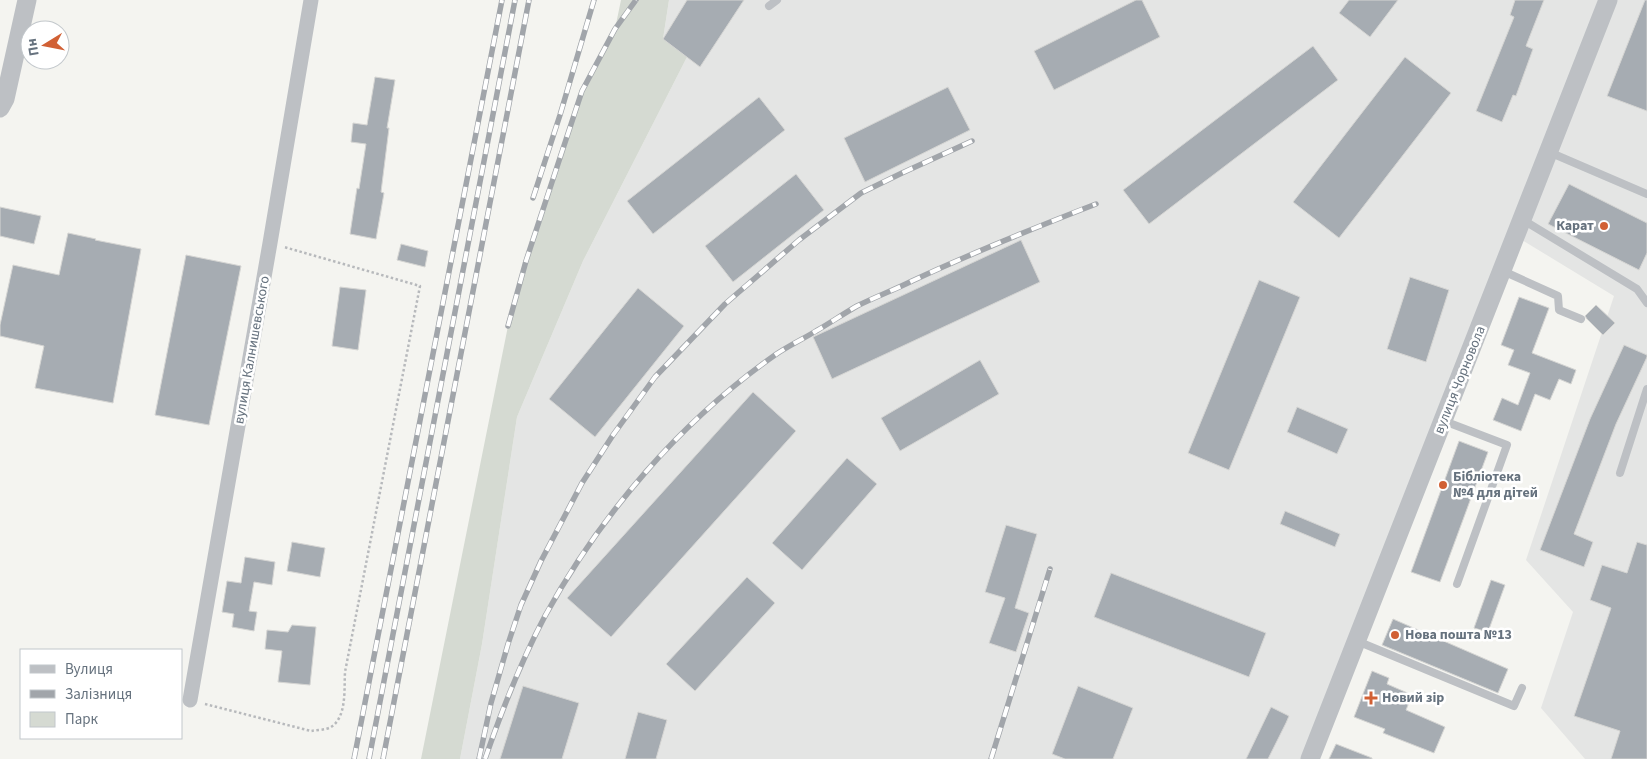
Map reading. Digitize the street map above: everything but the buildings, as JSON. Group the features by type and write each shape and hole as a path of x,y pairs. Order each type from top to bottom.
{"street":[{"path":"0,108 5,99 27,0"},
{"name":"вулиця Калнишевського","path":"190,700 311,0"},
{"name":"вулиця Чорновола","path":"1310,759 1608,0"}],"lane":[{"path":"769,6 777,0"},
{"path":"1549,152 1647,194"},
{"path":"1523,220 1637,289 1647,303"},
{"path":"1503,271 1558,296 1559,310 1581,319"},
{"path":"1620,473 1647,389"},
{"path":"1444,421 1507,445 1457,584"},
{"path":"1357,641 1514,706 1522,688"}],"path":[{"path":"190,700 311,731 329,728 339,720 343,703 345,672 420,286 270,243"}],"shaded area":[{"path":"669,0 1601,0 1303,759 460,759 482,644 517,417 583,261 687,57 663,39"},
{"path":"1614,0 1647,0 1647,759 1585,759 1541,708 1573,612 1526,560 1614,296 1522,240"}],"green space":[{"path":"621,0 669,0 663,39 687,57 583,261 517,417 482,644 460,759 421,759 508,326 526,261 582,91 615,29"}],"railway":[{"path":"354,759 502,0"},
{"path":"369,759 515,0"},
{"path":"383,759 529,0"},
{"path":"533,198 594,0"},
{"path":"508,326 526,261 582,91 615,29 636,0"},
{"path":"479,759 491,703 508,644 521,605 541,561 582,483 613,435 655,377 725,304 799,240 861,193 972,141"},
{"path":"485,759 505,704 528,650 567,578 617,506 645,472 707,410 740,381 775,355 857,306 980,251 1096,204"},
{"path":"991,759 1050,569"}],"place":[{"name":"Карат","path":"1604,226"},
{"name":"Бібліотека №4 для дітей","path":"1443,485"},
{"name":"Нова пошта №13","path":"1395,635"},
{"name":"Новий зір","path":"1371,698"}]}
